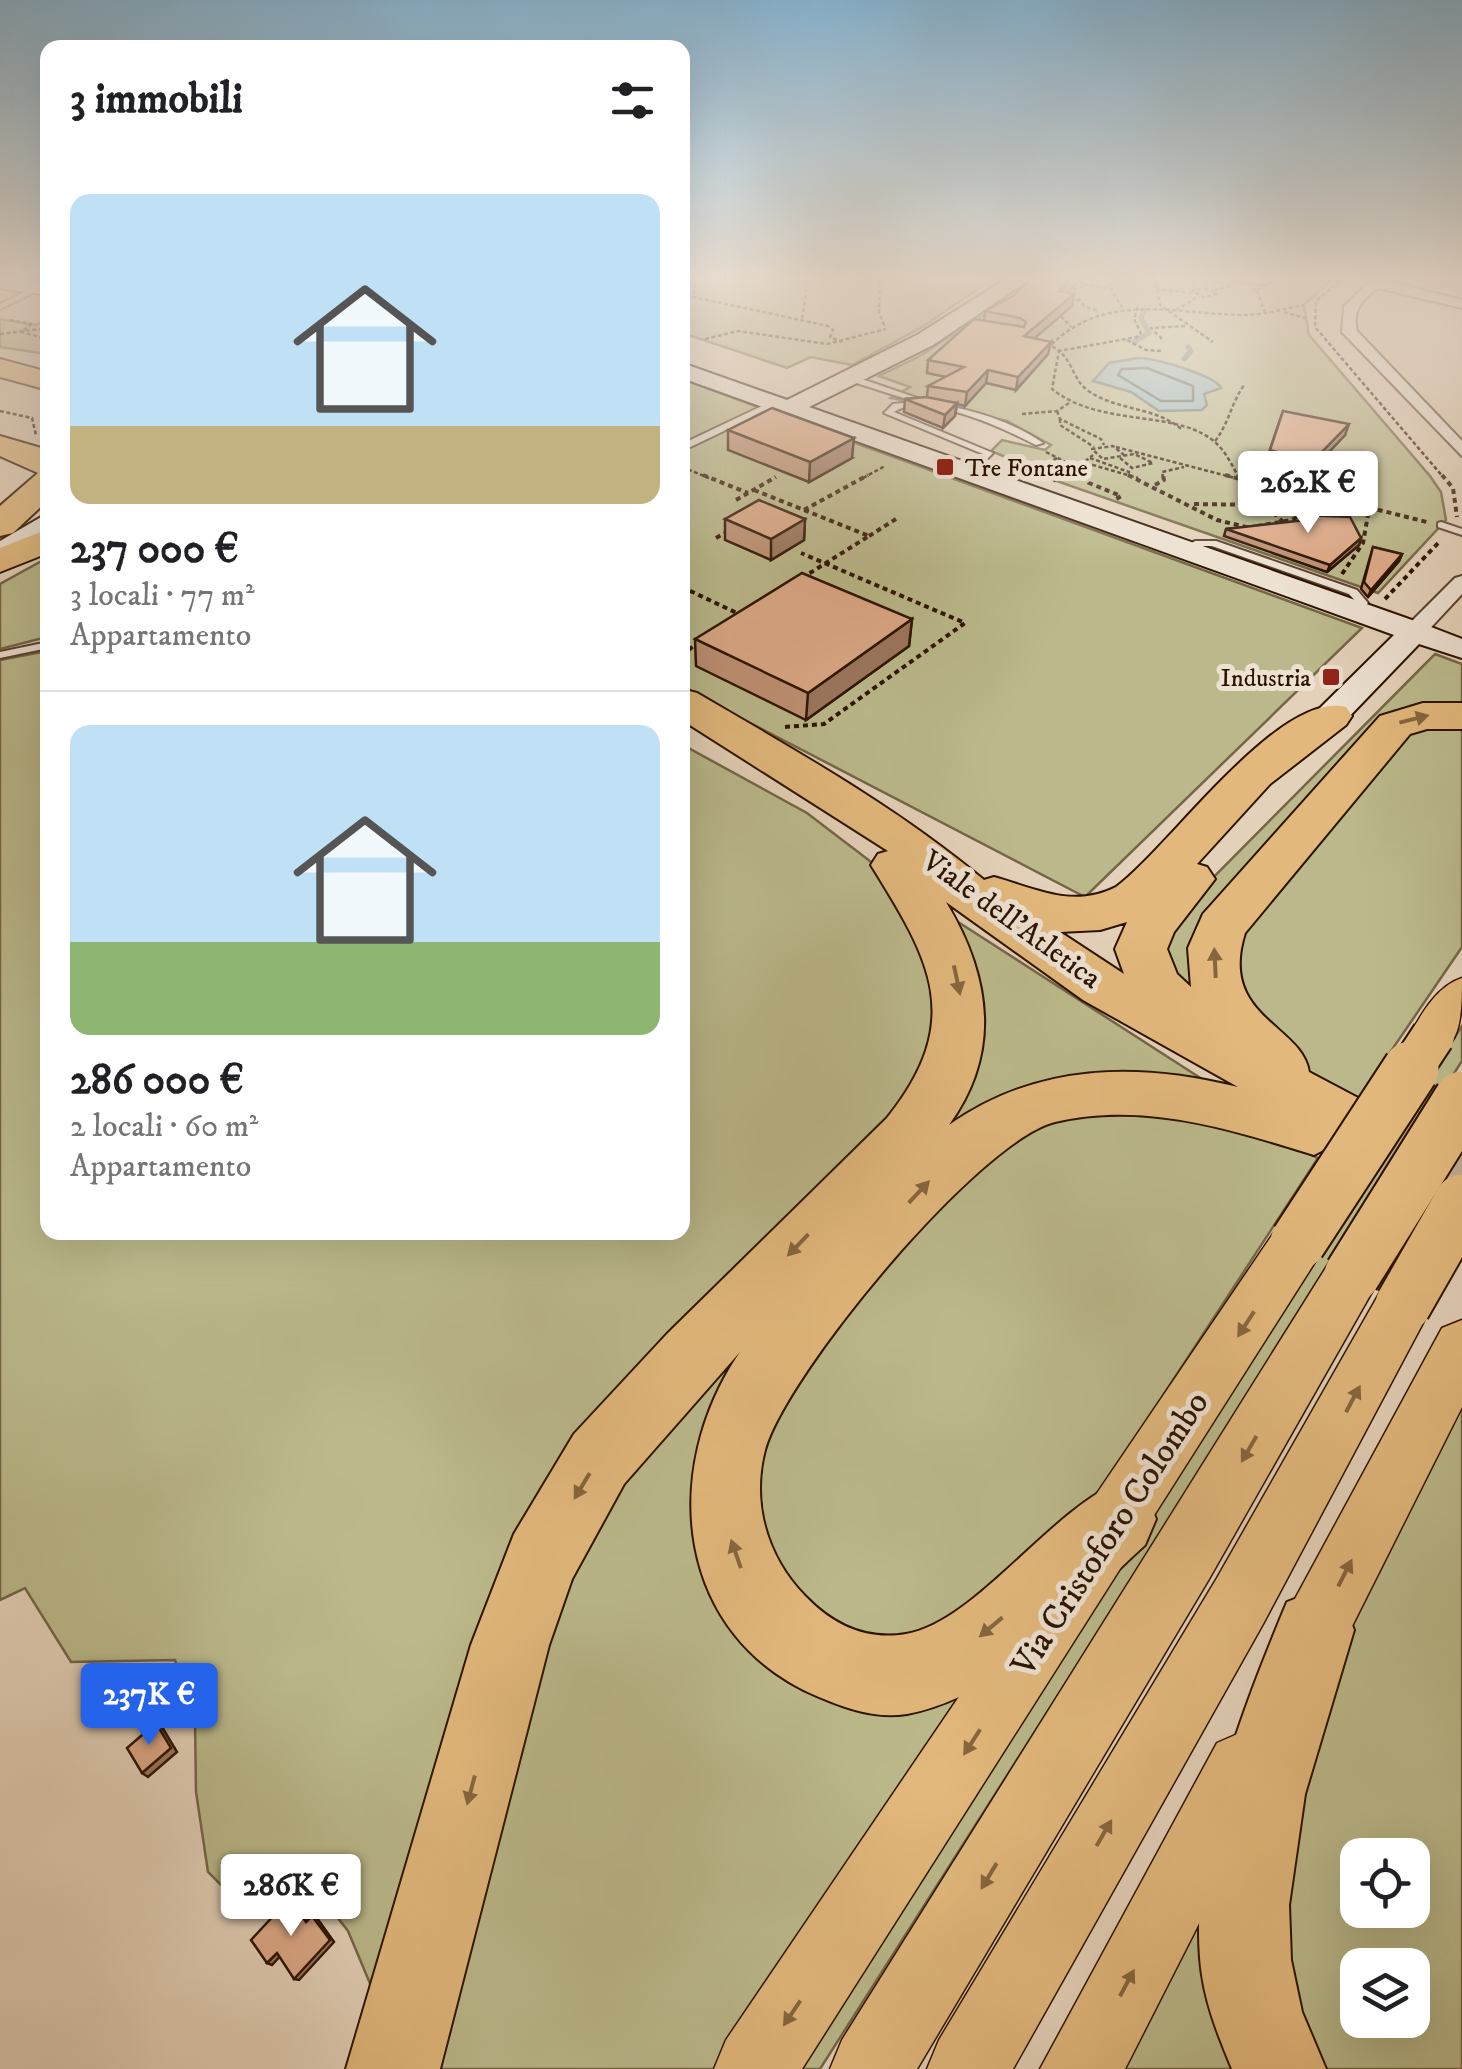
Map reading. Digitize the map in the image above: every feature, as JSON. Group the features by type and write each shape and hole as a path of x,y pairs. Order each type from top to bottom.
{"highway":[{"path":"0,437 40,450"},
{"path":"0,446 29,454 40,452"},
{"path":"0,525 40,489"},
{"path":"0,557 40,543"},
{"name":"Viale dell'Atletica","path":"690,707 825,786 902,854"},
{"path":"902,854 1014,904 1062,915 1102,912 1142,892 1272,756 1331,716"},
{"path":"1325,1119 1176,1007 1151,978 1141,950 1147,930 1168,902 1298,766 1331,716"},
{"path":"1325,1119 1236,1022 1214,975 1217,935 1238,902 1394,725 1423,716 1462,716"},
{"name":"Viale dell'Atletica","path":"690,728 902,854 1083,974 1325,1119"},
{"path":"393,2069 510,1645 541,1561 569,1508 625,1427 908,1134 944,1086 959,1038 958,980 902,854"},
{"path":"1119,1519 954,1656 918,1672 880,1677 838,1666 807,1649 779,1625 758,1598 740,1567 729,1534 723,1488 725,1456 738,1416 773,1360 942,1167 992,1125 1047,1101 1128,1090 1325,1119"},
{"path":"1279,2069 1249,1991 1241,1920 1259,1802 1315,1630"}],"main road":[{"path":"702,374 1197,542 1462,649"},
{"path":"786,404 860,374"},
{"path":"0,534 40,508"},
{"path":"0,557 40,527"},
{"path":"1331,716 1415,631"},
{"name":"Via Cristoforo Colombo","path":"968,2069 1240,1601 1434,1036 1462,996"},
{"name":"Via Cristoforo Colombo","path":"870,2069 1186,1556 1351,1274 1462,1099"},
{"name":"Via Cristoforo Colombo","path":"755,2069 1119,1519 1351,1274 1462,1202"},
{"path":"1080,2069 1462,1347"}],"street":[{"path":"1389,374 1462,452"},
{"path":"1415,631 1462,582"}],"lane":[{"path":"860,374 898,395 1009,414"},
{"path":"690,445 786,404"},
{"path":"982,459 989,453 888,413 896,406 917,405 1000,422 1041,447"},
{"path":"0,655 40,647"}],"path":[{"path":"1054,374 1052,389 1070,403 1108,416 1181,429 1215,442 1240,479 1289,529"},
{"path":"1076,374 1084,388 1115,404 1171,420 1181,429"},
{"path":"1354,374 1453,488 1459,509 1452,528 1367,609"},
{"path":"1215,442 1227,426 1233,402 1244,384"},
{"path":"1009,414 1056,410 1070,403"},
{"path":"1056,410 1060,425 1094,447 1104,445 1131,447 1152,460 1152,466 1132,468 1116,447"},
{"path":"0,411 32,418 40,442"},
{"path":"1060,419 1101,439 1104,445"},
{"path":"1041,447 1077,468 1089,483 1119,498"},
{"path":"1090,459 1094,447"},
{"path":"1077,468 1090,459 1141,455 1452,528"},
{"path":"1050,483 1068,470 1050,462 1057,458"},
{"path":"804,510 885,466 870,459"},
{"path":"1090,459 1107,474 1128,476 1155,486 1229,526 1282,522 1326,500"},
{"path":"1090,459 1129,472 1128,476"},
{"path":"1155,486 1164,480 1162,472 1187,466"},
{"path":"690,471 748,494"},
{"path":"736,500 776,477"},
{"path":"754,490 868,536"},
{"path":"766,510 782,501"},
{"path":"1184,502 1217,508 1266,504"},
{"path":"1337,579 1363,543 1369,509"},
{"path":"792,584 896,519"},
{"path":"716,538 733,529"},
{"path":"782,727 824,724 965,623 801,553"},
{"path":"1340,556 1354,560"},
{"path":"690,591 741,615 728,623"},
{"path":"690,649 702,639"}],"shaded area":[{"path":"1342,374 1430,476 1441,492 1446,520 1378,593 1022,469 1025,465 991,451 1002,440 1045,450 1051,445 1007,421 891,398 910,387 879,376"},
{"path":"690,382 1362,628 1085,897 690,692"},
{"path":"40,562 40,639 0,649 0,584"},
{"path":"40,652 40,1240 690,1240 690,749 807,813 883,871 940,974 931,1048 903,1105 603,1406 374,1993 348,1931 304,1875 244,1908 208,1872 196,1792 195,1722 175,1660 71,1662 25,1588 0,1600 0,660"},
{"path":"1435,654 1462,664 1462,710 1411,709 1205,986 1180,993 1162,936 1176,915"},
{"path":"1462,723 1462,947 1357,1101 1325,1085 1260,1038 1228,948 1405,729"},
{"path":"941,911 1216,1088 939,1139"},
{"path":"1462,1026 1462,1061 820,2069 789,2069"},
{"path":"1096,1106 1258,1129 1318,1158 1104,1486 956,1630 840,1645 747,1531 769,1398 998,1140"},
{"path":"781,1299 724,1590 982,1676 716,2069 419,2069 568,1541"},
{"path":"1462,1406 1462,2069 1306,2069 1268,1910 1348,1625"},
{"path":"1213,1889 1245,2069 1120,2069"}],"water":[{"path":"1100,374 1197,374 1221,388 1204,394 1207,405 1202,410 1159,411 1131,392 1093,381"}],"building":[{"path":"952,374 985,374 967,392 928,386"},
{"path":"926,397 957,403 945,415 905,399"},
{"path":"772,408 854,438 810,462 728,430"},
{"path":"1283,411 1349,424 1312,462 1270,450"},
{"path":"759,500 805,519 771,539 725,519"},
{"path":"1303,515 1350,517 1361,538 1330,565 1226,529 1306,520"},
{"path":"1373,547 1402,554 1371,590 1364,582"},
{"path":"802,573 912,619 808,693 695,639"},
{"path":"156,1723 171,1748 142,1773 127,1748"},
{"path":"290,1898 306,1922 312,1916 330,1940 294,1979 277,1953 267,1963 251,1940"}],"tunnel":[{"path":"1350,1120 1462,1182"}],"place":[{"name":"Tre Fontane","path":"945,467"},
{"name":"Industria","path":"1331,677"}]}
